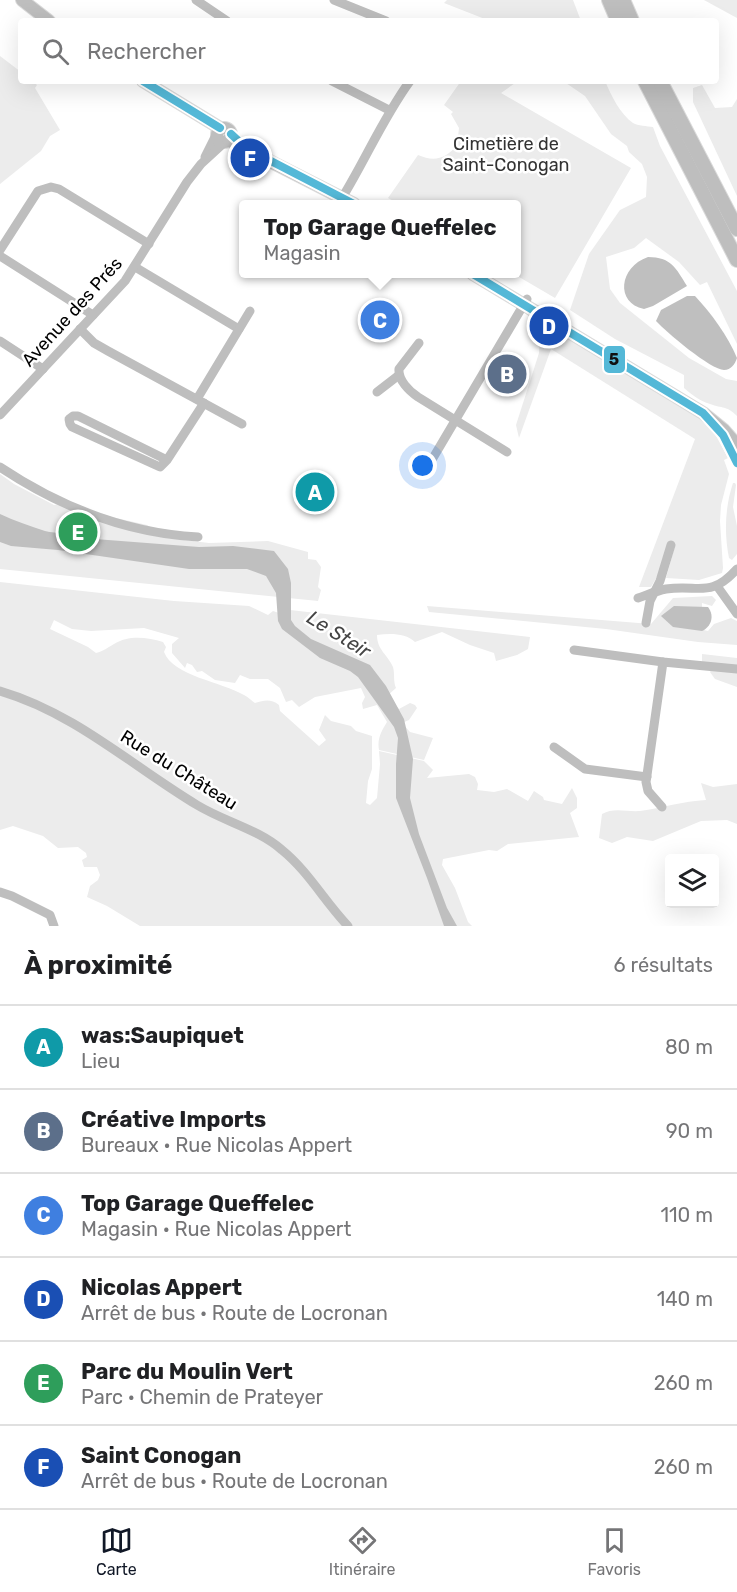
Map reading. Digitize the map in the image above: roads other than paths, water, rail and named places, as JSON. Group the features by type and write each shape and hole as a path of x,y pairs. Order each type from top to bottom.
{"highway":[{"path":"609,0 617,18"},
{"path":"623,0 631,18"},
{"path":"647,84 737,260"},
{"path":"662,84 737,229"}],"main road":[{"path":"22,0 46,18"},
{"path":"148,84 183,104 223,135 346,200"},
{"path":"481,278 678,389 719,417 737,435"},
{"path":"489,278 703,412 737,445"}],"street":[{"path":"196,0 223,18"},
{"path":"334,0 379,18"},
{"path":"338,84 389,110"},
{"path":"342,198 364,162 389,110 408,84"},
{"name":"Avenue des Prés","path":"0,415 135,267 179,194 223,135"},
{"path":"0,250 38,191 51,187 59,189 149,244"},
{"path":"0,256 93,315"},
{"path":"135,267 239,329"},
{"path":"433,458 525,302"},
{"path":"167,460 78,416 69,419 72,427 157,466 162,466 167,460 201,401 250,311"},
{"path":"80,329 108,351 242,424"},
{"path":"0,341 43,369"},
{"path":"418,343 399,369 399,375 413,394 507,452"},
{"path":"377,392 399,375"},
{"path":"0,467 49,497 91,515 142,530 198,537"},
{"path":"646,623 648,605 660,581 670,545"},
{"path":"638,598 671,589 701,589 717,586 737,569"},
{"path":"717,586 737,614"},
{"path":"574,650 737,669"},
{"path":"662,807 646,789 646,777 663,662"},
{"name":"Rue du Château","path":"0,691 32,702 59,715 189,800 222,819 269,840 290,858 348,926"},
{"path":"554,747 585,769 646,777"},
{"path":"0,892 46,912 51,916 54,926"}],"place":[{"name":"Saint Conogan","path":"250,158"},
{"name":"Top Garage Queffelec","path":"380,320"},
{"name":"Nicolas Appert","path":"549,326"},
{"name":"Créative Imports","path":"507,374"},
{"name":"was:Saupiquet","path":"315,492"},
{"name":"Parc du Moulin Vert","path":"78,532"}],"park label":[{"name":"Cimetière de Saint-Conogan","path":"506,154"}],"water label":[{"name":"Le Steir","path":"339,634"}]}
